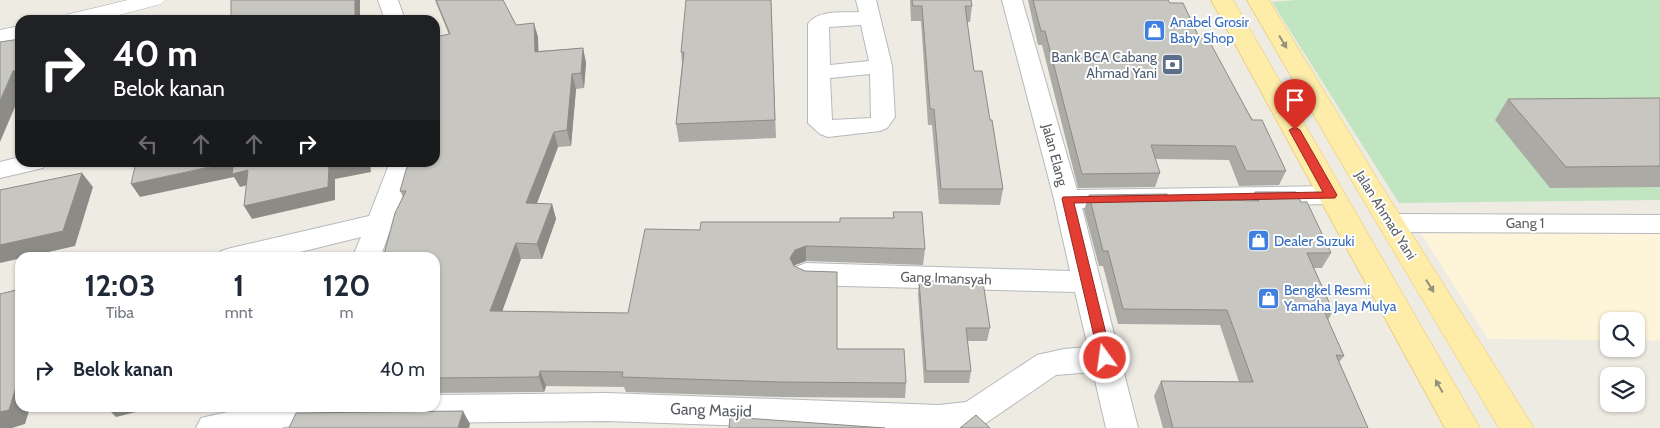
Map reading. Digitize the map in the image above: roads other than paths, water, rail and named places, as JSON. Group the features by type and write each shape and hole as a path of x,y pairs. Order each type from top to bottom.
{"main road":[{"path":"1222,0 1463,428"},
{"name":"Jalan Ahmad Yani","path":"1258,0 1517,428"}],"street":[{"path":"94,15 154,0"},
{"path":"388,0 393,15"},
{"name":"Jalan Elang","path":"1012,0 1067,199 1122,428"},
{"path":"867,9 881,66 883,117 876,124 832,130 821,125 818,24 867,9"},
{"path":"0,37 15,33"},
{"path":"819,73 881,66"},
{"path":"0,170 15,166"},
{"path":"369,252 401,167"},
{"path":"1067,199 1331,195"},
{"name":"Gang 1","path":"1391,222 1660,224"},
{"path":"258,252 381,223"},
{"name":"Gang Imansyah","path":"806,274 1086,282"},
{"name":"Gang Masjid","path":"440,411 607,407 898,416 939,419 972,414 1048,364 1105,358"},
{"name":"Gang Masjid","path":"212,428 299,415 414,412"}],"place":[{"name":"Anabel Grosir Baby Shop","path":"1154,30"},
{"name":"Bank BCA Cabang Ahmad Yani","path":"1173,65"},
{"name":"Dealer Suzuki","path":"1258,241"},
{"name":"Bengkel Resmi Yamaha Jaya Mulya","path":"1268,298"}]}
